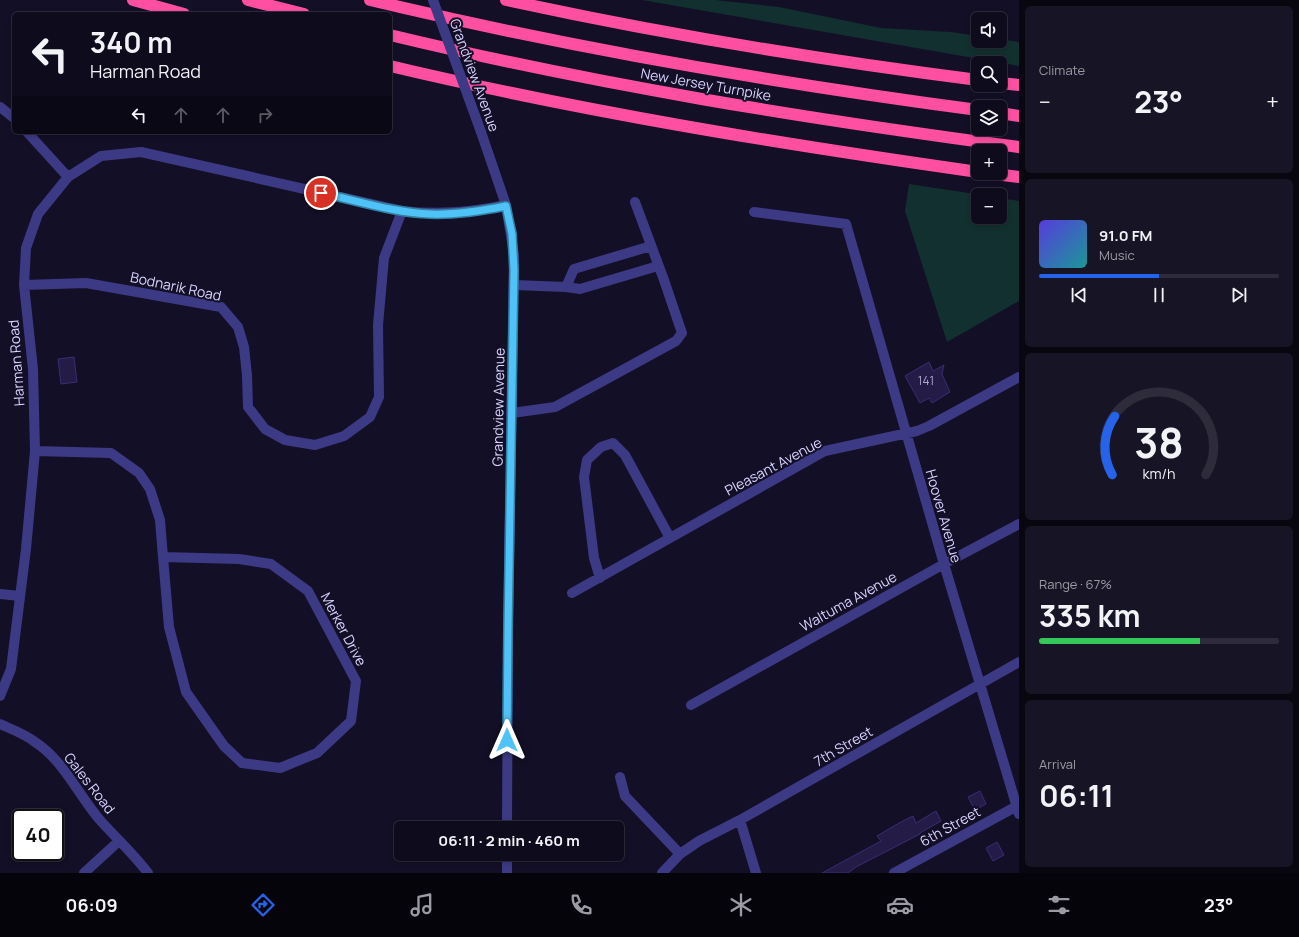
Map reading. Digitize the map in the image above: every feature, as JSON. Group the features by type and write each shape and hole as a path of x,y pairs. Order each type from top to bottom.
{"highway":[{"path":"132,0 177,12"},
{"path":"248,0 296,12"},
{"name":"New Jersey Turnpike","path":"370,0 529,36 787,84 971,109"},
{"path":"506,0 573,14 791,54 971,79"},
{"name":"New Jersey Turnpike","path":"392,35 448,49 675,94 882,129 1019,147"},
{"path":"392,66 554,103 669,124 800,146 971,171"},
{"path":"1007,84 1019,86"},
{"path":"1007,114 1019,116"},
{"path":"1007,176 1019,177"}],"street":[{"name":"Grandview Avenue","path":"433,0 506,206 514,255 508,630 507,821"},
{"path":"0,107 12,116"},
{"path":"29,134 68,177"},
{"name":"Harman Road","path":"0,696 11,669 35,451 33,369 24,285 26,248 38,214 68,177 101,156 140,152 402,211 429,214 461,213 506,206"},
{"path":"512,413 555,407 676,341 682,333 635,202"},
{"name":"Bodnarik Road","path":"24,285 86,282 221,307 238,327 244,347 248,407 265,429 285,440 315,445 344,436 370,417 378,397 378,324 384,258 402,211"},
{"name":"Hoover Avenue","path":"754,212 846,224 944,564 1018,808"},
{"path":"566,287 574,269 651,246"},
{"path":"514,285 566,287 580,290 658,266"},
{"name":"Pleasant Avenue","path":"572,593 824,451 906,434 929,426 1019,377"},
{"path":"600,578 594,558 584,478 587,460 601,447 613,443 625,456 670,538"},
{"name":"Merker Drive","path":"35,451 111,453 139,473 150,489 160,520 163,557 169,627 186,692 224,746 242,763 280,768 317,754 352,721 356,681 308,591 271,564 239,559 163,557"},
{"name":"Waltuma Avenue","path":"692,705 944,564 1019,524"},
{"path":"0,594 20,596"},
{"name":"7th Street","path":"662,873 680,854 699,841 740,820 1019,662"},
{"name":"Gales Road","path":"0,724 36,742 56,761 72,780 98,818 136,858 148,873"},
{"path":"620,777 624,796 680,854"},
{"name":"6th Street","path":"894,873 1018,808"},
{"path":"740,820 756,873"},
{"path":"84,873 119,841"},
{"path":"507,861 507,873"}],"green space":[{"path":"642,0 715,0 779,7 881,28 951,32 971,35 971,48 1007,48 1007,40 1019,42 1019,66 1007,64 1007,56 971,56 971,58"},
{"path":"909,184 971,193 971,224 1007,224 1007,199 1019,201 1019,301 947,342 905,211"}],"building":[{"path":"74,357 77,382 61,384 58,359"},
{"path":"929,362 933,371 944,365 942,374 950,392 932,403 929,398 920,403 905,376"},
{"path":"980,791 986,804 975,810 968,797"},
{"path":"936,811 941,821 920,834 856,867 848,873 822,873 881,841 877,836 899,823 913,816 916,823"},
{"path":"997,842 1004,855 993,861 986,848"}],"route":[{"path":"321,193 402,211 429,214 461,213 506,206 512,234 514,255 507,740"}]}
